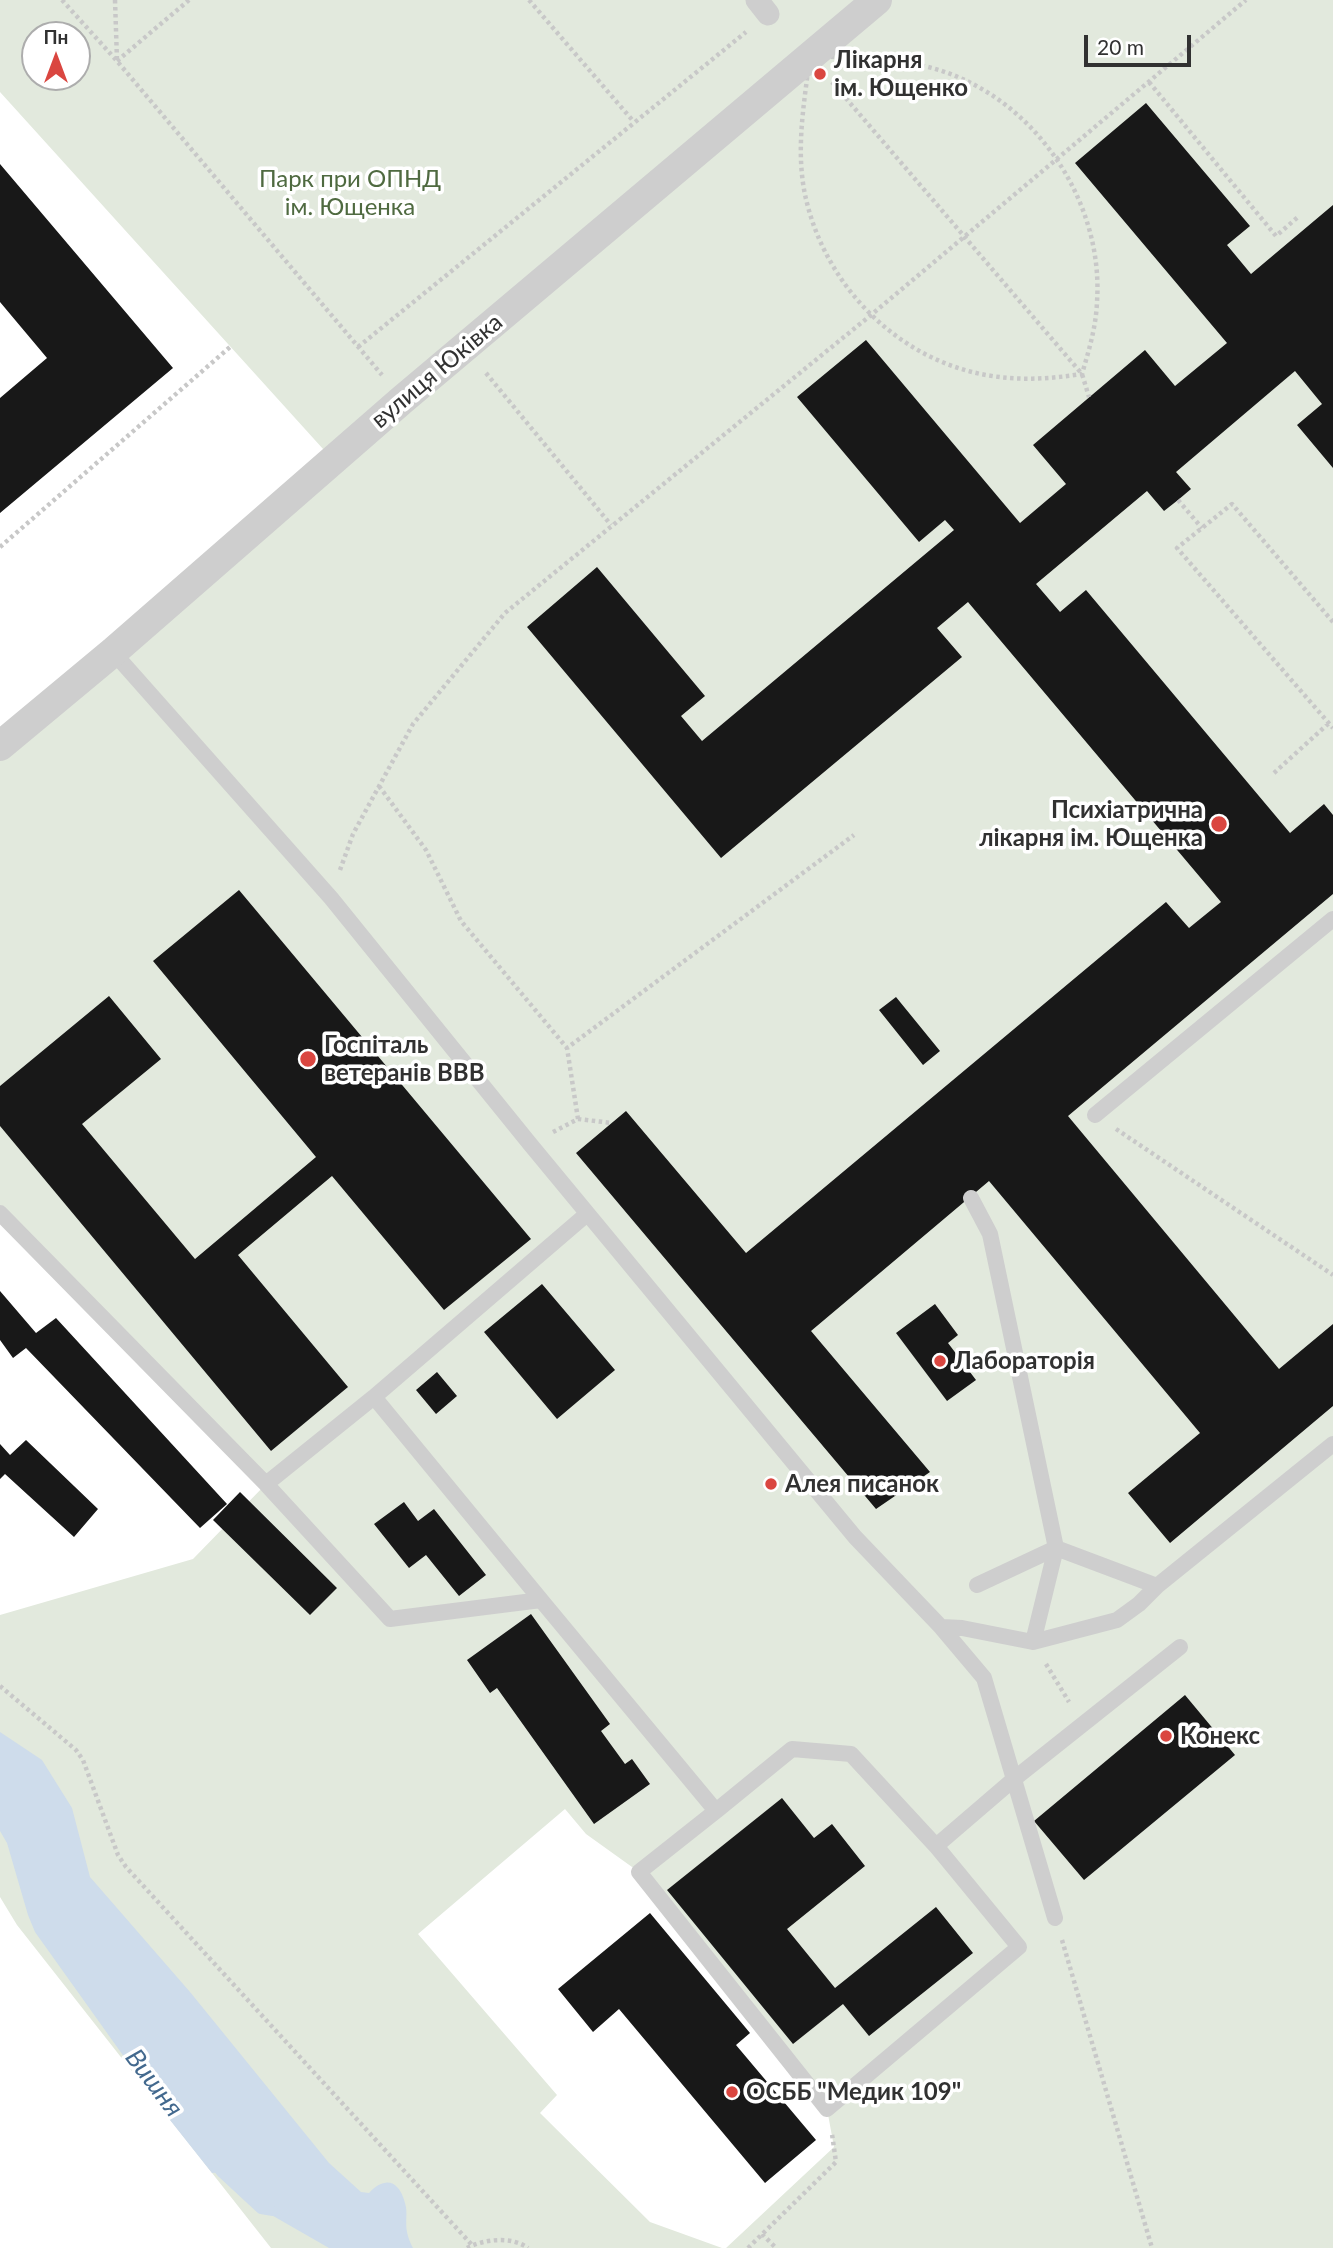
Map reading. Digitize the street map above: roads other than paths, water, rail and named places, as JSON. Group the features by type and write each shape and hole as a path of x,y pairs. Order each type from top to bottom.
{"street":[{"name":"вулиця Юківка","path":"0,746 113,652 402,400 819,66 877,0"}],"lane":[{"path":"113,652 331,898 587,1214 855,1537 942,1627 984,1678 1055,1917"},
{"path":"1095,1115 1333,919"},
{"path":"971,1198 990,1234 1056,1548 1033,1643"},
{"path":"0,1213 266,1485 390,1619 541,1600"},
{"path":"266,1485 587,1214"},
{"path":"374,1396 716,1811"},
{"path":"942,1627 962,1628 1033,1643 1117,1620 1333,1444"},
{"path":"976,1586 1056,1548 1157,1586"},
{"path":"936,1846 1014,1779 1180,1647"},
{"path":"792,1749 851,1754 936,1846 1018,1947 827,2109 639,1872 716,1811 792,1749"}],"water":[{"path":"0,1732 42,1760 72,1808 90,1877 190,1992 329,2163 361,2192 369,2193 386,2183 399,2189 406,2206 407,2232 413,2248 329,2248 261,2209 221,2172 212,2173 162,2110 35,1932 7,1843 0,1831"}],"waterway":[{"name":"Вишня","path":"212,2160 221,2172 261,2209 273,2211"}],"place":[{"name":"Лікарня ім. Ющенко","path":"820,74"},
{"name":"Психіатрична лікарня ім. Ющенка","path":"1219,824"},
{"name":"Госпіталь ветеранів ВВВ","path":"308,1059"},
{"name":"Лабораторія","path":"940,1361"},
{"name":"Алея писанок","path":"771,1484"},
{"name":"Конекс","path":"1166,1736"},
{"name":"ОСББ \"Медик 109\"","path":"732,2092"}],"park label":[{"name":"Парк при ОПНД ім. Ющенка","path":"350,193"}]}
